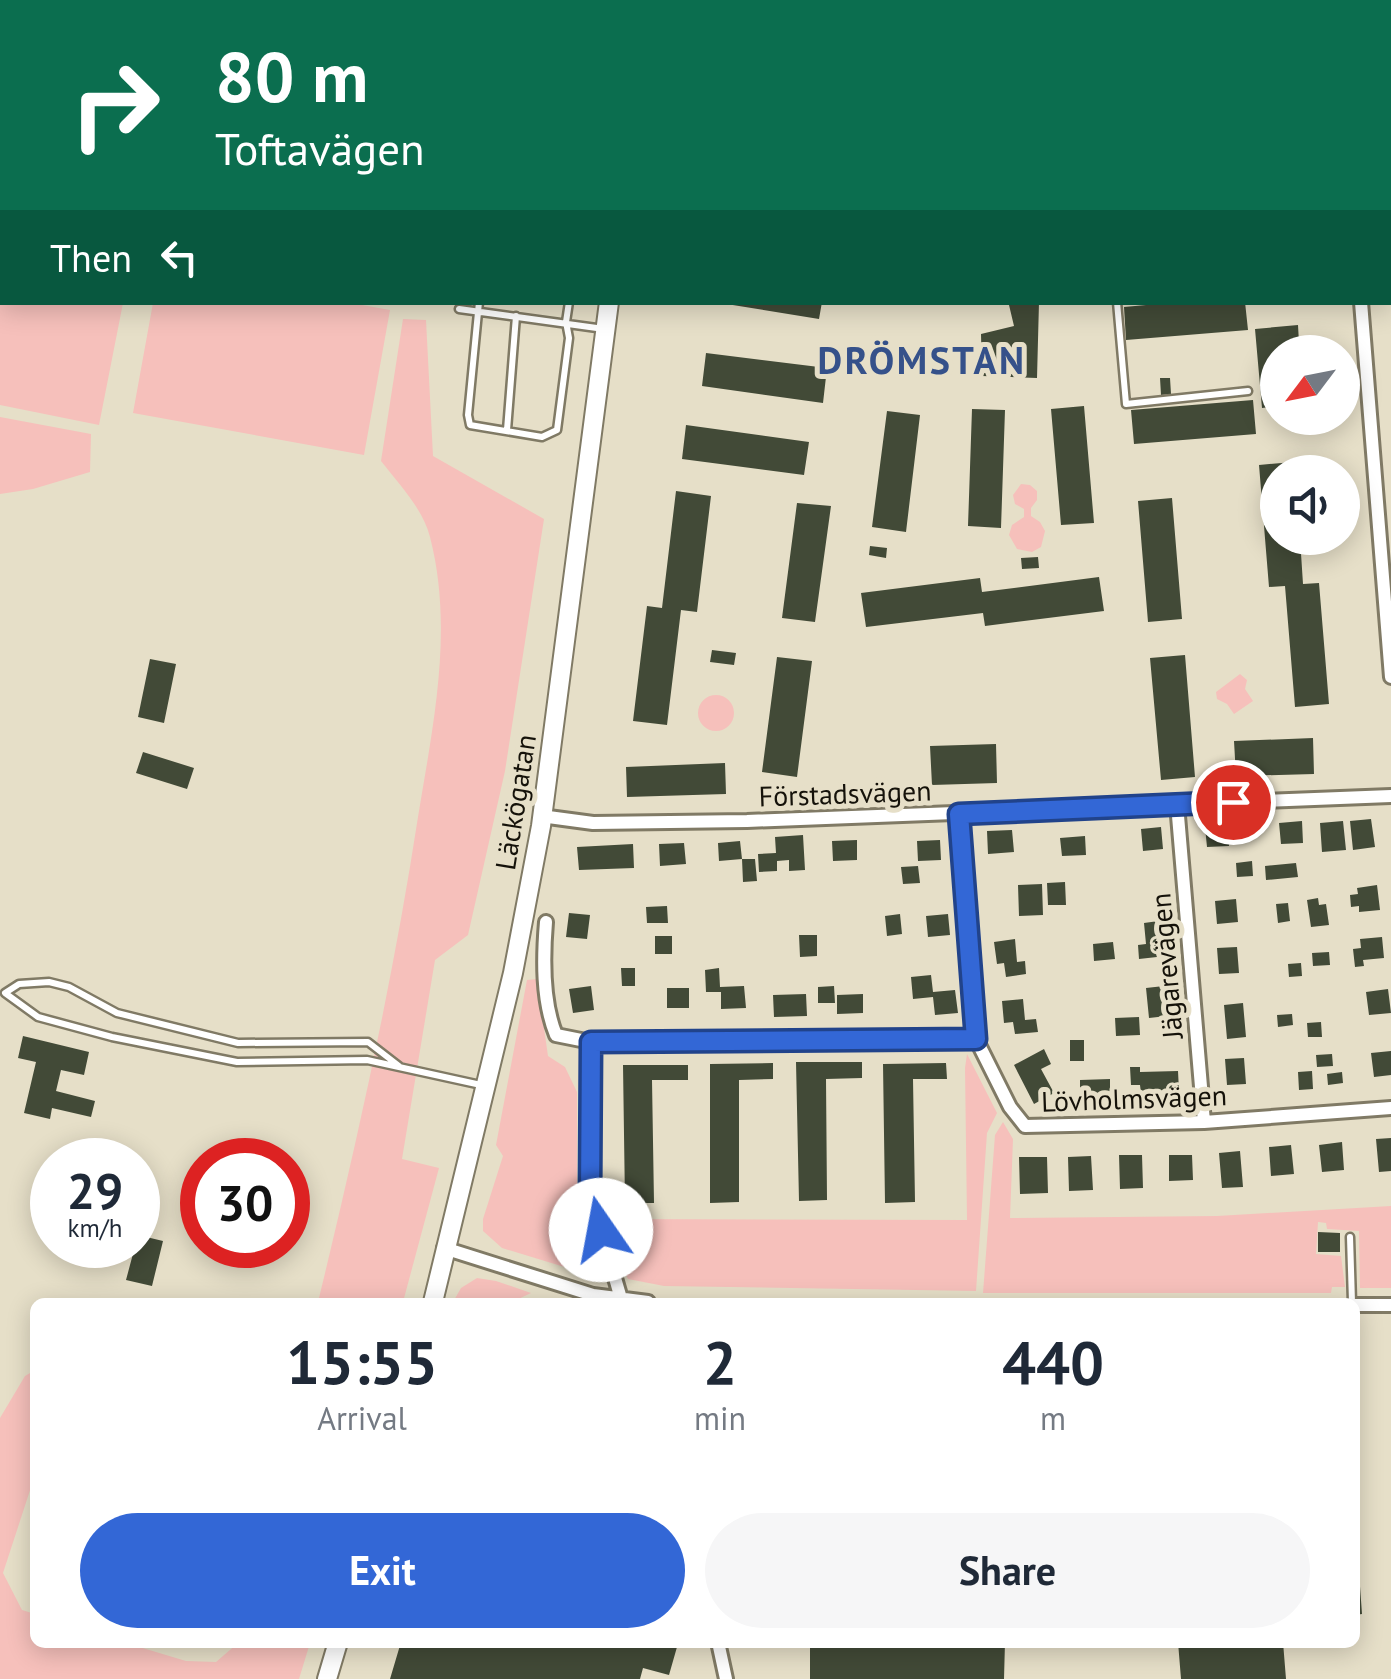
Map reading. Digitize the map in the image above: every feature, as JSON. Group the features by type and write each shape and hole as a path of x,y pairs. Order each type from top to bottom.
{"main road":[{"name":"Läckögatan","path":"434,1298 513,973 541,816 609,305"},
{"path":"326,1679 336,1648"}],"street":[{"path":"1361,305 1391,678"},
{"name":"Förstadsvägen","path":"541,816 593,823 959,814 1391,796"},
{"name":"Jägarevägen","path":"1178,804 1204,1122"},
{"name":"Lövholmsvägen","path":"959,814 976,1039 1010,1107 1026,1126 1204,1122 1391,1108"},
{"path":"546,922 543,952 550,1020 556,1034 591,1042 976,1039"},
{"path":"591,1042 590,1196 620,1298"},
{"path":"444,1248 606,1298"},
{"path":"1360,1304 1391,1305"},
{"path":"719,1648 726,1679"}],"lane":[{"path":"479,306 470,424 542,438 557,430 569,338 568,305"},
{"path":"1116,305 1126,404 1248,391"},
{"path":"459,310 479,306 516,316 605,329"},
{"path":"507,430 516,316"},
{"path":"400,1066 368,1042 238,1043 117,1013 69,987 49,982 19,984 5,994 38,1016 112,1037 237,1062 367,1060 487,1086"},
{"path":"1350,1237 1353,1298"}],"shaded area":[{"path":"0,305 123,305 99,425 0,405"},
{"path":"153,305 362,305 390,310 364,455 133,413"},
{"path":"403,319 426,320 433,456 544,519 505,771 468,935 435,960 402,1159 439,1168 404,1298 319,1298 386,1000 439,677 440,607 430,537 416,507 381,461"},
{"path":"0,417 91,434 90,472 0,494"},
{"path":"1021,484 1037,491 1031,516 1045,531 1041,547 1032,552 1017,549 1009,535 1012,525 1024,517 1024,509 1015,504 1013,495"},
{"path":"1240,674 1247,680 1245,689 1253,701 1234,714 1217,699 1216,692"},
{"path":"716,695 729,700 734,713 729,726 716,731 703,726 698,713 703,700"},
{"path":"537,979 548,1056 565,1067 577,1092 577,1199 593,1255 593,1271 584,1273 502,1248 483,1231 483,1219 503,1156 496,1145 527,980"},
{"path":"967,1054 997,1113 987,1133 976,1291 664,1286 628,1279 619,1262 609,1219 967,1220"},
{"path":"1003,1122 1013,1139 1010,1218 1217,1216 1391,1206 1391,1288 1360,1288 1359,1231 1327,1229 1326,1223 1318,1222 1316,1254 1341,1256 1345,1287 1332,1287 1331,1293 983,1293 995,1135"},
{"path":"477,1278 531,1293 520,1298 455,1298 461,1288"},
{"path":"30,1373 30,1490 3,1573 22,1610 30,1612 30,1648 143,1648 186,1661 216,1662 232,1648 308,1648 299,1679 0,1679 0,1418"}],"building":[{"path":"733,305 821,305 819,319"},
{"path":"1009,305 1039,305 1037,378 982,376 981,334 1014,326"},
{"path":"1245,305 1248,330 1126,340 1124,307"},
{"path":"1298,325 1299,335 1260,335 1260,385 1255,329"},
{"path":"706,353 827,368 823,403 702,386"},
{"path":"1160,378 1170,378 1171,394 1161,395"},
{"path":"1253,400 1256,434 1134,444 1131,410"},
{"path":"1084,406 1094,523 1061,525 1051,409"},
{"path":"972,409 1005,410 1001,528 968,526"},
{"path":"887,411 920,415 906,532 872,527"},
{"path":"686,425 809,442 804,475 682,459"},
{"path":"676,491 711,496 697,612 681,610 667,725 633,721 647,606 662,608"},
{"path":"1172,498 1182,619 1148,622 1138,501"},
{"path":"797,503 831,506 815,622 782,618"},
{"path":"870,546 887,548 886,558 869,555"},
{"path":"1266,555 1301,555 1303,584 1319,583 1329,704 1295,707 1285,586 1269,587"},
{"path":"1038,557 1039,568 1022,569 1021,558"},
{"path":"1099,577 1104,611 985,626 983,613 866,627 861,593 980,578 982,592"},
{"path":"712,650 736,653 734,665 710,662"},
{"path":"1185,655 1195,777 1161,780 1150,658"},
{"path":"777,657 812,661 797,777 762,772"},
{"path":"150,659 176,664 164,723 138,717"},
{"path":"1313,738 1314,774 1236,776 1234,741"},
{"path":"996,744 997,783 932,785 930,746"},
{"path":"143,752 194,768 187,789 136,773"},
{"path":"725,763 726,794 627,797 626,767"},
{"path":"1371,819 1375,847 1353,850 1350,821"},
{"path":"1302,821 1303,843 1281,844 1279,823"},
{"path":"1343,821 1346,850 1322,852 1320,823"},
{"path":"1228,825 1229,846 1207,847 1205,827"},
{"path":"1161,827 1163,849 1143,851 1141,829"},
{"path":"1012,830 1014,852 988,854 987,831"},
{"path":"803,835 805,870 789,871 789,860 777,861 777,871 759,872 758,854 776,853 775,837"},
{"path":"1085,836 1086,855 1062,856 1060,838"},
{"path":"857,840 857,860 833,861 832,841"},
{"path":"940,840 941,860 918,861 917,841"},
{"path":"740,841 742,859 719,861 718,843"},
{"path":"684,843 686,864 660,866 659,844"},
{"path":"633,844 634,868 579,870 577,847"},
{"path":"742,859 755,859 757,881 743,882"},
{"path":"1252,861 1253,876 1237,877 1236,863"},
{"path":"1296,863 1298,877 1266,880 1265,866"},
{"path":"918,866 920,883 903,884 901,867"},
{"path":"1065,882 1066,905 1048,905 1047,883"},
{"path":"1042,884 1043,915 1019,916 1018,885"},
{"path":"1377,885 1380,910 1359,912 1359,906 1351,907 1350,895 1358,894 1357,888"},
{"path":"1318,898 1319,905 1326,904 1329,925 1311,927 1307,900"},
{"path":"1236,899 1238,922 1217,924 1215,901"},
{"path":"1288,903 1290,921 1278,923 1276,904"},
{"path":"667,906 668,923 647,923 646,907"},
{"path":"569,913 590,915 587,939 566,937"},
{"path":"900,914 902,934 887,936 885,916"},
{"path":"948,914 950,935 928,937 926,916"},
{"path":"1166,920 1169,943 1156,945 1157,957 1139,959 1138,945 1146,944 1144,923"},
{"path":"799,935 817,935 817,956 800,957"},
{"path":"655,936 672,936 672,954 655,954"},
{"path":"1382,937 1384,958 1363,960 1364,966 1355,967 1353,949 1361,948 1360,939"},
{"path":"1015,939 1017,962 1025,961 1026,974 1006,977 1004,963 997,964 994,942"},
{"path":"1113,942 1115,959 1094,961 1093,944"},
{"path":"1237,947 1239,973 1219,974 1217,948"},
{"path":"1329,952 1330,965 1313,966 1312,953"},
{"path":"1301,963 1302,976 1289,977 1288,964"},
{"path":"621,968 635,968 635,986 622,986"},
{"path":"719,968 720,987 744,986 746,1008 721,1009 721,992 706,992 705,970"},
{"path":"931,975 933,992 955,990 958,1013 935,1015 933,997 913,999 911,977"},
{"path":"1173,985 1176,1015 1149,1018 1146,988"},
{"path":"591,986 594,1010 573,1013 569,989"},
{"path":"834,986 835,1003 818,1003 818,987"},
{"path":"667,988 689,988 689,1008 667,1008"},
{"path":"1388,989 1391,1013 1369,1015 1366,992"},
{"path":"806,994 807,1016 774,1017 773,995"},
{"path":"863,994 863,1013 837,1014 837,995"},
{"path":"1023,999 1025,1020 1036,1019 1038,1032 1015,1034 1013,1022 1004,1023 1002,1001"},
{"path":"1243,1003 1246,1037 1227,1039 1224,1005"},
{"path":"1292,1014 1293,1025 1278,1027 1277,1015"},
{"path":"1139,1017 1140,1035 1116,1036 1115,1018"},
{"path":"1321,1022 1322,1037 1308,1037 1307,1023"},
{"path":"23,1036 89,1052 84,1075 61,1070 56,1091 95,1101 91,1117 52,1108 50,1119 24,1113 36,1062 18,1058"},
{"path":"1070,1040 1084,1040 1084,1061 1070,1061"},
{"path":"1044,1049 1051,1064 1041,1069 1054,1093 1034,1104 1014,1065"},
{"path":"1391,1051 1391,1075 1374,1077 1371,1053"},
{"path":"1332,1054 1333,1066 1317,1067 1316,1055"},
{"path":"1244,1058 1246,1084 1227,1085 1225,1059"},
{"path":"796,1062 862,1062 862,1078 826,1079 827,1200 799,1201"},
{"path":"773,1063 773,1079 739,1080 739,1202 710,1203 710,1064"},
{"path":"946,1063 947,1079 913,1079 915,1202 885,1203 883,1064"},
{"path":"623,1065 688,1065 688,1080 652,1080 654,1203 625,1203"},
{"path":"1130,1067 1140,1067 1140,1072 1178,1071 1179,1091 1141,1093 1140,1085 1131,1085"},
{"path":"1312,1071 1313,1089 1299,1090 1298,1072"},
{"path":"1342,1072 1343,1083 1328,1085 1327,1074"},
{"path":"1110,1079 1110,1101 1080,1102 1080,1080"},
{"path":"1391,1138 1391,1171 1379,1172 1376,1139"},
{"path":"1342,1142 1344,1170 1322,1172 1319,1145"},
{"path":"1291,1145 1294,1174 1271,1176 1269,1147"},
{"path":"1240,1151 1243,1187 1222,1188 1219,1153"},
{"path":"1119,1155 1142,1155 1143,1188 1120,1189"},
{"path":"1169,1155 1192,1155 1193,1180 1169,1181"},
{"path":"1091,1156 1093,1190 1069,1191 1068,1157"},
{"path":"1019,1157 1047,1157 1048,1193 1020,1194"},
{"path":"1318,1232 1340,1233 1340,1252 1318,1252"},
{"path":"129,1268 156,1268 152,1286 126,1280"},
{"path":"399,1648 677,1648 669,1675 643,1668 640,1679 390,1679"},
{"path":"810,1648 1005,1648 1004,1679 810,1679"},
{"path":"1178,1648 1283,1648 1286,1679 1181,1679"}],"district":[{"name":"DRÖMSTAN","path":"922,359"}],"route":[{"path":"601,1230 590,1196 591,1042 976,1039 959,814 1233,802"}]}
